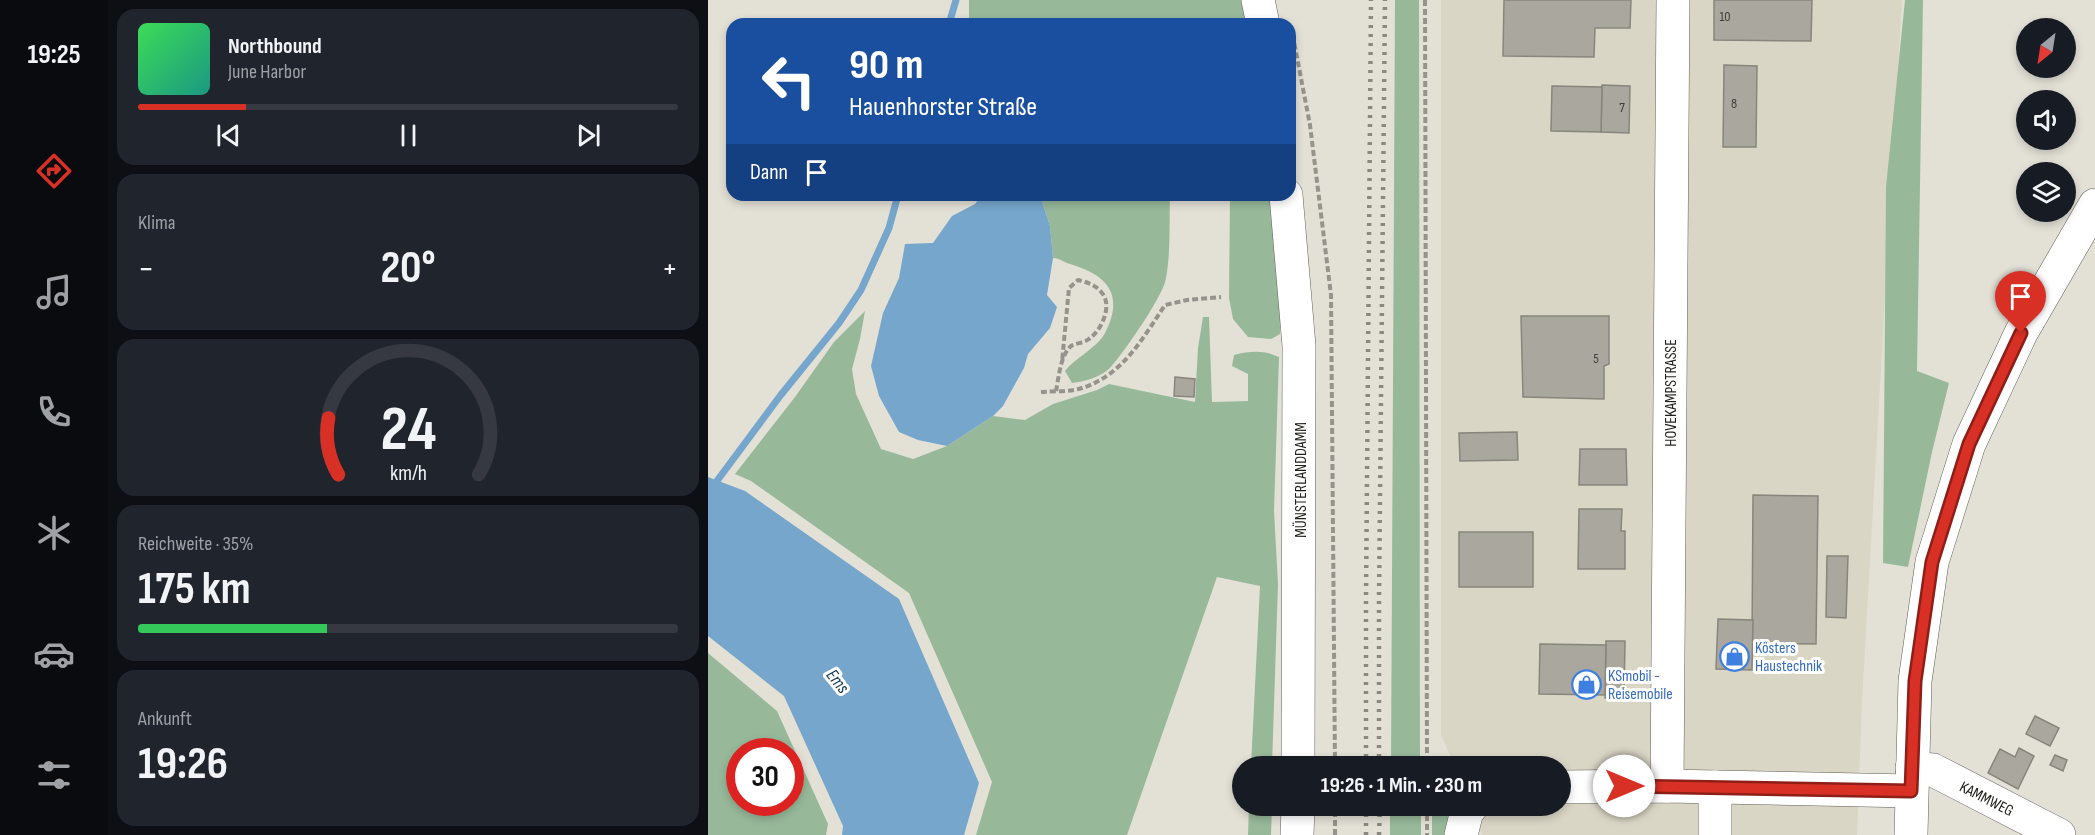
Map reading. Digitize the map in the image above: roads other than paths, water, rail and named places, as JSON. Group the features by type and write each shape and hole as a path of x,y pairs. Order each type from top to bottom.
{"street":[{"path":"1258,0 1262,18"},
{"name":"HOVEKAMPSTRASSE","path":"1668,786 1673,0"},
{"name":"MÜNSTERLANDDAMM","path":"1287,201 1299,346 1298,756"},
{"path":"1911,835 1915,681 1932,562 1969,444 2021,333 2095,205"},
{"name":"KAMMWEG","path":"1571,787 1715,787 1911,780 1933,770 2060,835"},
{"path":"1715,787 1715,835"},
{"path":"1297,835 1298,816"},
{"path":"1461,835 1466,816"}],"water":[{"path":"977,201 1042,201 1050,226 1053,258 1047,295 1057,307 1050,328 1028,354 1024,368 1003,406 993,416 947,446 918,440 899,432 879,396 871,366 883,313 899,278 905,244 933,243 952,216"},
{"name":"Ems","path":"708,477 745,491 899,599 979,783 964,835 842,835 843,826 784,696 708,636"}],"waterway":[{"path":"951,18 956,0"},
{"path":"708,493 780,396 839,323 861,290 889,228 896,201"}],"railway":[{"path":"1366,756 1371,0"},
{"path":"1379,756 1385,0"},
{"path":"1366,816 1366,835"},
{"path":"1379,835 1380,816"}],"place":[{"name":"Kösters Haustechnik","path":"1734,656"},
{"name":"KSmobil - Reisemobile","path":"1587,684"}]}
